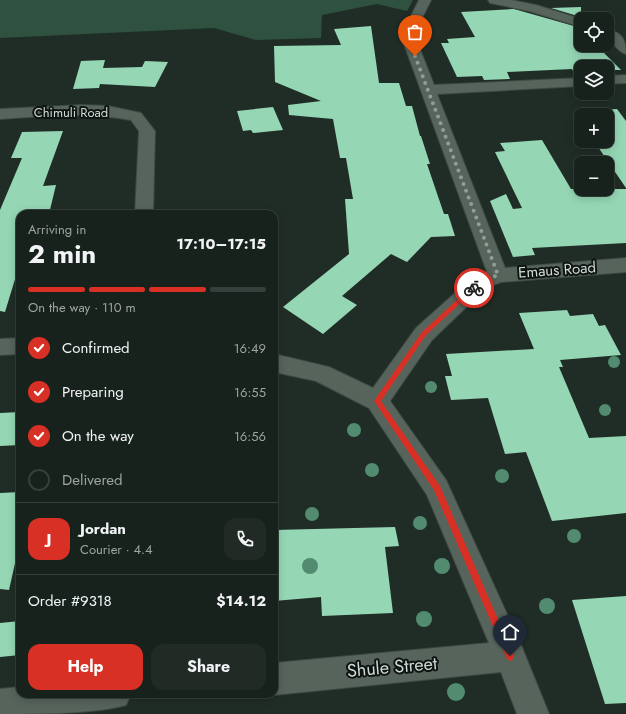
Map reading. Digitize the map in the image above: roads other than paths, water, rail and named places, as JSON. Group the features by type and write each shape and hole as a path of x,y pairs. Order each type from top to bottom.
{"street":[{"path":"425,0 410,30 411,44 498,275"},
{"path":"494,0 532,8 574,21"},
{"path":"614,37 626,50"},
{"path":"614,80 626,79"},
{"path":"428,90 574,82"},
{"name":"Chimuli Road","path":"0,114 108,110 136,116 147,131 144,210"},
{"name":"Emaus Road","path":"377,401 424,334 479,283 498,275 626,266"},
{"path":"0,347 16,346"},
{"path":"278,364 321,373 377,401 437,488 510,656 533,714"},
{"name":"Shule Street","path":"278,679 510,656"},
{"path":"0,705 73,698"}]}
